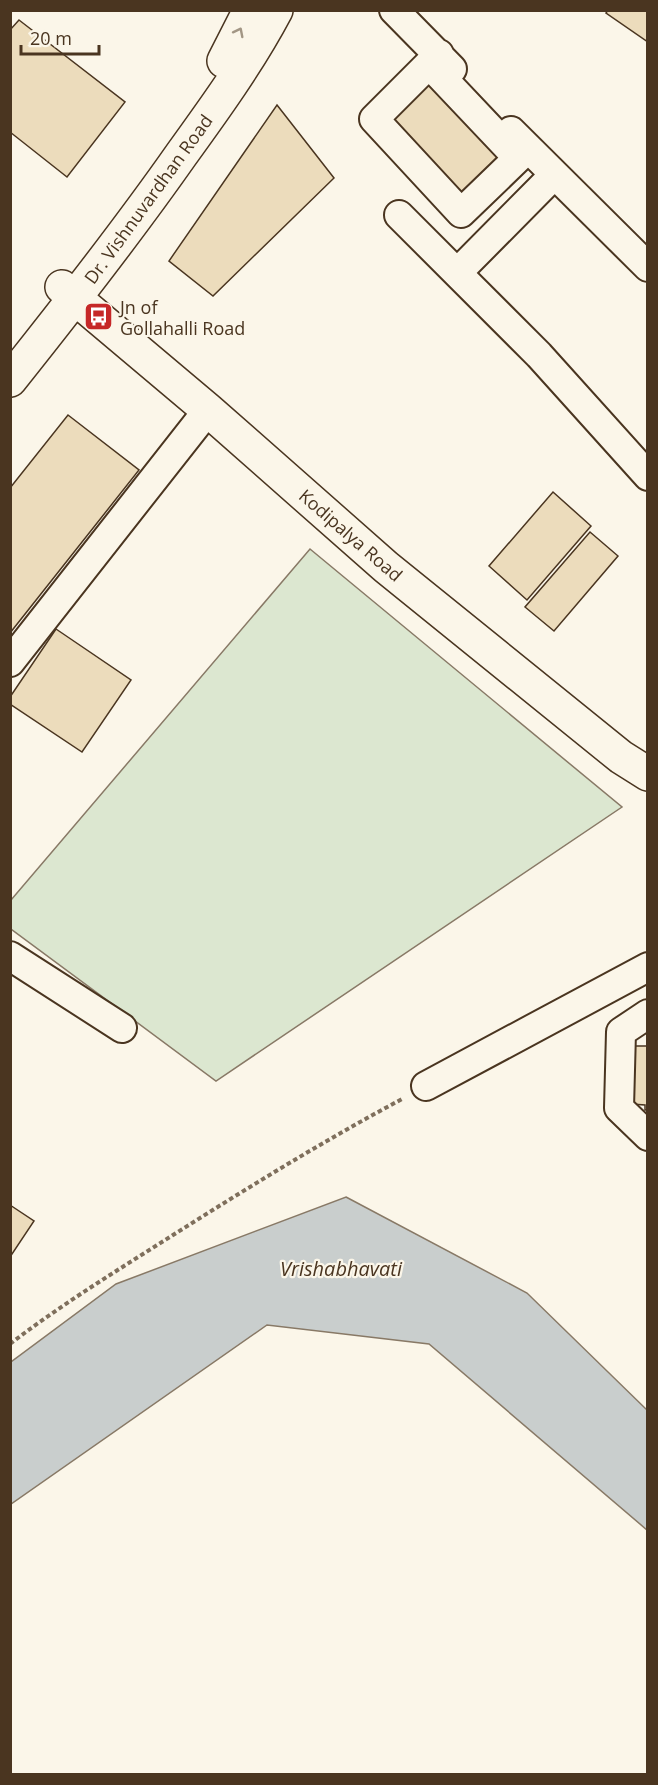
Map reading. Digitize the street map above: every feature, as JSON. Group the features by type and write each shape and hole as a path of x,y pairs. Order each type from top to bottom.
{"main road":[{"name":"Dr. Vishnuvardhan Road","path":"10,380 96,247 216,78 250,10"},
{"name":"Dr. Vishnuvardhan Road","path":"10,353 129,228 259,43 276,10"},
{"name":"Kodipalya Road","path":"69,292 208,410 386,567 621,757 648,774"}],"street":[{"path":"394,10 518,158 461,213 374,118 434,59"},
{"path":"434,59 648,267"},
{"path":"457,273 554,175"},
{"path":"399,215 539,355 648,476"},
{"path":"10,662 208,410"},
{"path":"10,956 122,1028"},
{"path":"426,1086 648,967"},
{"path":"600,993 621,1032 619,1108 648,1136"},
{"path":"621,1032 648,1014"}],"path":[{"path":"10,1344 125,1265 240,1192 350,1127 426,1086"}],"green space":[{"path":"310,549 622,807 216,1081 11,929 11,900"}],"water":[{"name":"Vrishabhavati","path":"346,1197 527,1293 647,1410 647,1530 429,1344 267,1325 11,1504 11,1362 116,1284"}],"building":[{"path":"608,10 648,10 648,42 606,13"},
{"path":"19,20 125,102 67,177 10,132 10,30"},
{"path":"431,76 510,157 461,206 381,125"},
{"path":"277,105 334,178 213,296 169,261"},
{"path":"68,415 139,470 10,633 10,488"},
{"path":"553,492 591,526 527,600 489,566"},
{"path":"590,532 618,556 554,631 525,607"},
{"path":"56,629 131,680 82,752 10,704 10,697"},
{"path":"648,1041 648,1110 645,1110 645,1105 631,1104 633,1046 647,1046"},
{"path":"10,1205 34,1221 10,1257"}],"place":[{"name":"Jn of Gollahalli Road","path":"99,317"}]}
